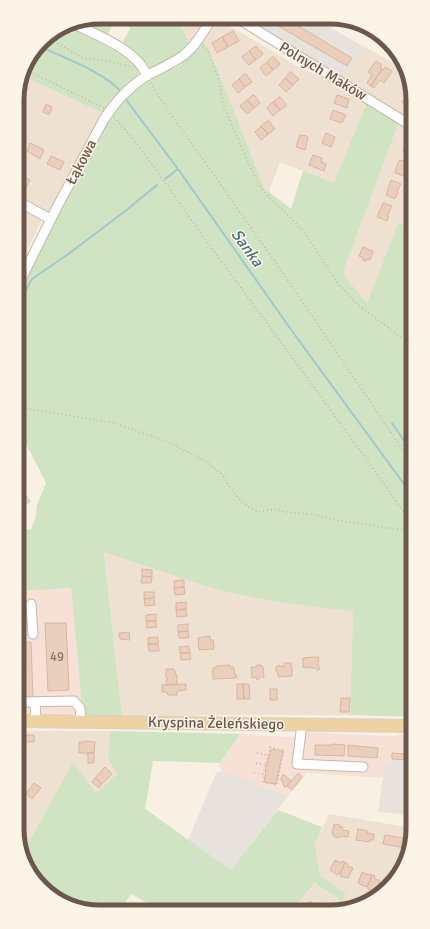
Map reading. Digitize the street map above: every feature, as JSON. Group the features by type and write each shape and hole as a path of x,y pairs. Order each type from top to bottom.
{"main road":[{"name":"Kryspina Żeleńskiego","path":"24,721 406,726"}],"street":[{"name":"Łąkowa","path":"24,273 50,219 109,112 145,73 172,64 185,54 197,41 208,24"},
{"name":"Polnych Maków","path":"247,24 406,122"},
{"path":"81,27 120,47 137,60 145,73"},
{"path":"24,204 50,219"},
{"path":"31,604 32,634"},
{"path":"24,702 74,701 80,708 81,721"},
{"path":"35,702 36,720"},
{"path":"302,724 297,764 363,767"}],"path":[{"path":"53,41 83,58 108,61 137,69 145,73 156,93 278,266 406,453"},
{"path":"197,41 208,50 218,78 223,104 252,172 264,192 302,229 337,282 356,303 400,337 406,338"},
{"path":"30,72 97,103 109,112 136,142 195,226 350,436 406,515"},
{"path":"24,408 114,423 168,442 203,460 222,474 239,499 250,508 259,512 276,509 285,512 311,514 336,520 401,530 406,527"},
{"path":"270,747 284,750 277,785 263,782 265,765 268,756 270,747"},
{"path":"257,753 268,756"},
{"path":"256,763 265,765"},
{"path":"254,773 264,775"}],"shaded area":[{"path":"180,24 202,24 190,44"},
{"path":"214,24 227,24 302,69 314,74 318,72 367,102 334,184 280,162 269,192 264,188 219,73 207,46 203,42"},
{"path":"252,24 324,24 363,46 342,79"},
{"path":"363,46 397,65 405,90 406,118 342,79"},
{"path":"28,79 103,113 51,212 47,213 24,202 24,95"},
{"path":"399,122 406,126 406,226 398,223 367,303 343,272"},
{"path":"24,209 39,217 41,222 24,256"},
{"path":"104,551 190,580 241,595 298,605 353,611 350,715 198,715 144,718 122,717"},
{"path":"71,588 83,717 24,715 24,591"},
{"path":"24,731 110,731 108,757 117,774 96,794 73,762 27,846 24,829"},
{"path":"306,732 393,736 403,734 406,746 405,760 392,759 391,764 385,763 383,778 307,773 288,796 222,771 219,765 240,734 288,737 305,736"},
{"path":"406,746 406,814 378,812 385,763 391,764 392,759 404,760"},
{"path":"222,771 288,796 231,871 188,840 216,773"},
{"path":"329,814 406,827 405,844 393,871 384,883 368,895 340,904 296,905 313,883 340,901 346,894 320,875 315,845"}],"green space":[{"path":"113,24 107,36 87,26"},
{"path":"122,24 180,24 190,44 164,63 158,66 145,68 122,44 130,28"},
{"path":"75,28 135,61 139,72 137,78 103,113 28,79 32,67 43,50 62,34"},
{"path":"203,42 207,46 264,188 291,209 303,171 334,183 367,102 399,122 343,272 367,303 398,223 406,226 406,717 350,715 353,611 283,603 224,591 104,552 122,717 83,717 71,588 24,591 24,530 31,529 36,516 37,505 46,483 24,440 24,282 108,119 133,89 152,76 178,67 195,52"},
{"path":"24,490 31,502 24,506"},
{"path":"110,731 240,734 220,763 153,761 145,809 231,870 278,810 322,827 315,845 320,875 346,894 341,901 314,883 296,905 151,905 131,894 124,905 95,905 85,904 62,895 46,883 34,867 27,846 73,762 96,793 117,774 108,758"}],"building":[{"path":"275,24 282,24 280,27"},
{"path":"282,24 295,24 352,58 347,66 280,27"},
{"path":"233,31 239,41 228,47 222,37"},
{"path":"222,37 228,47 217,53 212,43"},
{"path":"256,46 263,54 256,60 249,51"},
{"path":"249,51 256,60 249,65 242,57"},
{"path":"274,57 280,64 273,70 267,62"},
{"path":"376,61 382,65 380,68 382,69 371,86 367,83 372,75 368,72"},
{"path":"267,62 273,70 266,76 260,68"},
{"path":"385,67 392,71 384,83 380,80 374,88 371,86 382,69 383,70"},
{"path":"290,72 299,79 293,85 285,78"},
{"path":"246,74 252,82 245,87 239,79"},
{"path":"285,78 293,85 286,92 279,85"},
{"path":"239,79 245,87 238,93 232,85"},
{"path":"253,95 260,103 254,108 247,100"},
{"path":"337,95 349,99 347,108 334,103"},
{"path":"279,97 287,105 280,110 273,102"},
{"path":"406,97 406,105 402,102"},
{"path":"247,100 254,108 247,114 240,106"},
{"path":"273,102 280,110 273,116 267,108"},
{"path":"46,104 52,107 49,115 43,112"},
{"path":"333,110 346,115 342,123 330,119"},
{"path":"269,121 275,129 268,134 261,126"},
{"path":"261,126 268,134 261,140 255,132"},
{"path":"326,133 335,137 331,147 322,143"},
{"path":"300,135 307,136 308,138 305,150 296,147"},
{"path":"30,143 44,150 40,159 27,151"},
{"path":"406,143 406,152 403,151"},
{"path":"313,155 322,158 321,162 326,164 324,171 309,165"},
{"path":"51,156 64,162 60,170 47,164"},
{"path":"400,160 406,162 404,176 395,173"},
{"path":"25,177 30,180 24,192"},
{"path":"391,180 401,184 395,199 386,195"},
{"path":"383,203 392,206 387,216 389,216 387,221 377,217"},
{"path":"363,247 373,251 370,260 363,260 363,258 359,256"},
{"path":"142,569 152,570 152,577 142,576"},
{"path":"142,576 152,577 151,583 141,583"},
{"path":"184,580 184,587 174,588 174,581"},
{"path":"184,587 185,594 175,595 174,588"},
{"path":"144,592 154,592 154,598 144,599"},
{"path":"154,598 155,605 145,606 144,599"},
{"path":"24,601 29,601 30,624 24,624"},
{"path":"186,602 186,609 176,610 176,603"},
{"path":"186,609 187,616 177,617 176,610"},
{"path":"156,614 156,621 146,621 146,615"},
{"path":"146,621 156,621 157,627 147,628"},
{"path":"45,623 66,623 69,690 48,691"},
{"path":"188,624 188,631 178,632 178,625"},
{"path":"188,631 189,638 179,638 178,632"},
{"path":"129,632 130,640 120,639 119,633"},
{"path":"210,636 210,640 213,640 214,649 199,650 198,638"},
{"path":"158,637 158,644 148,644 148,638"},
{"path":"24,642 31,642 33,697 24,698"},
{"path":"148,644 158,644 159,651 149,651"},
{"path":"189,646 190,653 180,653 179,647"},
{"path":"180,653 190,653 191,659 181,660"},
{"path":"319,657 318,665 320,669 317,670 312,667 303,668 303,658"},
{"path":"284,663 291,663 292,676 278,677 276,667 278,665 284,667"},
{"path":"230,665 230,667 234,667 234,674 236,674 237,678 213,679 213,668 216,668 216,666"},
{"path":"257,665 261,665 263,667 264,677 260,677 257,680 256,677 252,678 251,667 256,667"},
{"path":"166,669 174,669 177,677 177,684 166,685 166,680 168,680 166,678"},
{"path":"186,684 186,690 177,691 177,695 168,695 167,692 162,692 162,685"},
{"path":"237,684 243,684 244,699 237,699"},
{"path":"243,684 249,684 250,699 244,699"},
{"path":"270,689 277,689 277,700 270,700"},
{"path":"341,698 350,698 349,712 340,712"},
{"path":"24,735 34,735 34,742 24,742"},
{"path":"79,742 95,742 94,753 79,753"},
{"path":"315,745 345,745 344,756 315,755"},
{"path":"348,745 378,748 377,758 348,756"},
{"path":"271,749 283,751 276,784 264,782 265,771"},
{"path":"87,753 94,753 94,763 88,763"},
{"path":"392,753 405,754 405,760 392,759"},
{"path":"105,767 112,774 102,784 95,778"},
{"path":"298,773 302,777 292,790 287,786"},
{"path":"283,774 291,781 285,788 281,779"},
{"path":"95,778 102,784 99,788 92,782"},
{"path":"34,783 41,788 32,799 26,794"},
{"path":"334,824 343,827 342,830 349,831 348,837 334,837 334,834 332,834"},
{"path":"358,829 374,834 373,840 370,840 369,842 356,840"},
{"path":"385,835 403,838 401,847 383,844"},
{"path":"335,860 341,863 342,861 345,862 340,874 338,873 337,875 330,870"},
{"path":"345,862 348,864 347,866 353,868 348,878 340,876"},
{"path":"362,872 372,875 367,887 358,883"},
{"path":"372,875 380,881 377,888 374,890 368,889 367,887"},
{"path":"310,901 315,905 307,905"}],"waterway":[{"name":"Sanka","path":"45,48 95,72 106,79 122,93"},
{"name":"Sanka","path":"124,97 178,169 292,331 406,487"},
{"path":"165,179 178,169"},
{"path":"24,293 32,279 67,255 157,185"},
{"path":"392,423 406,444"}]}
